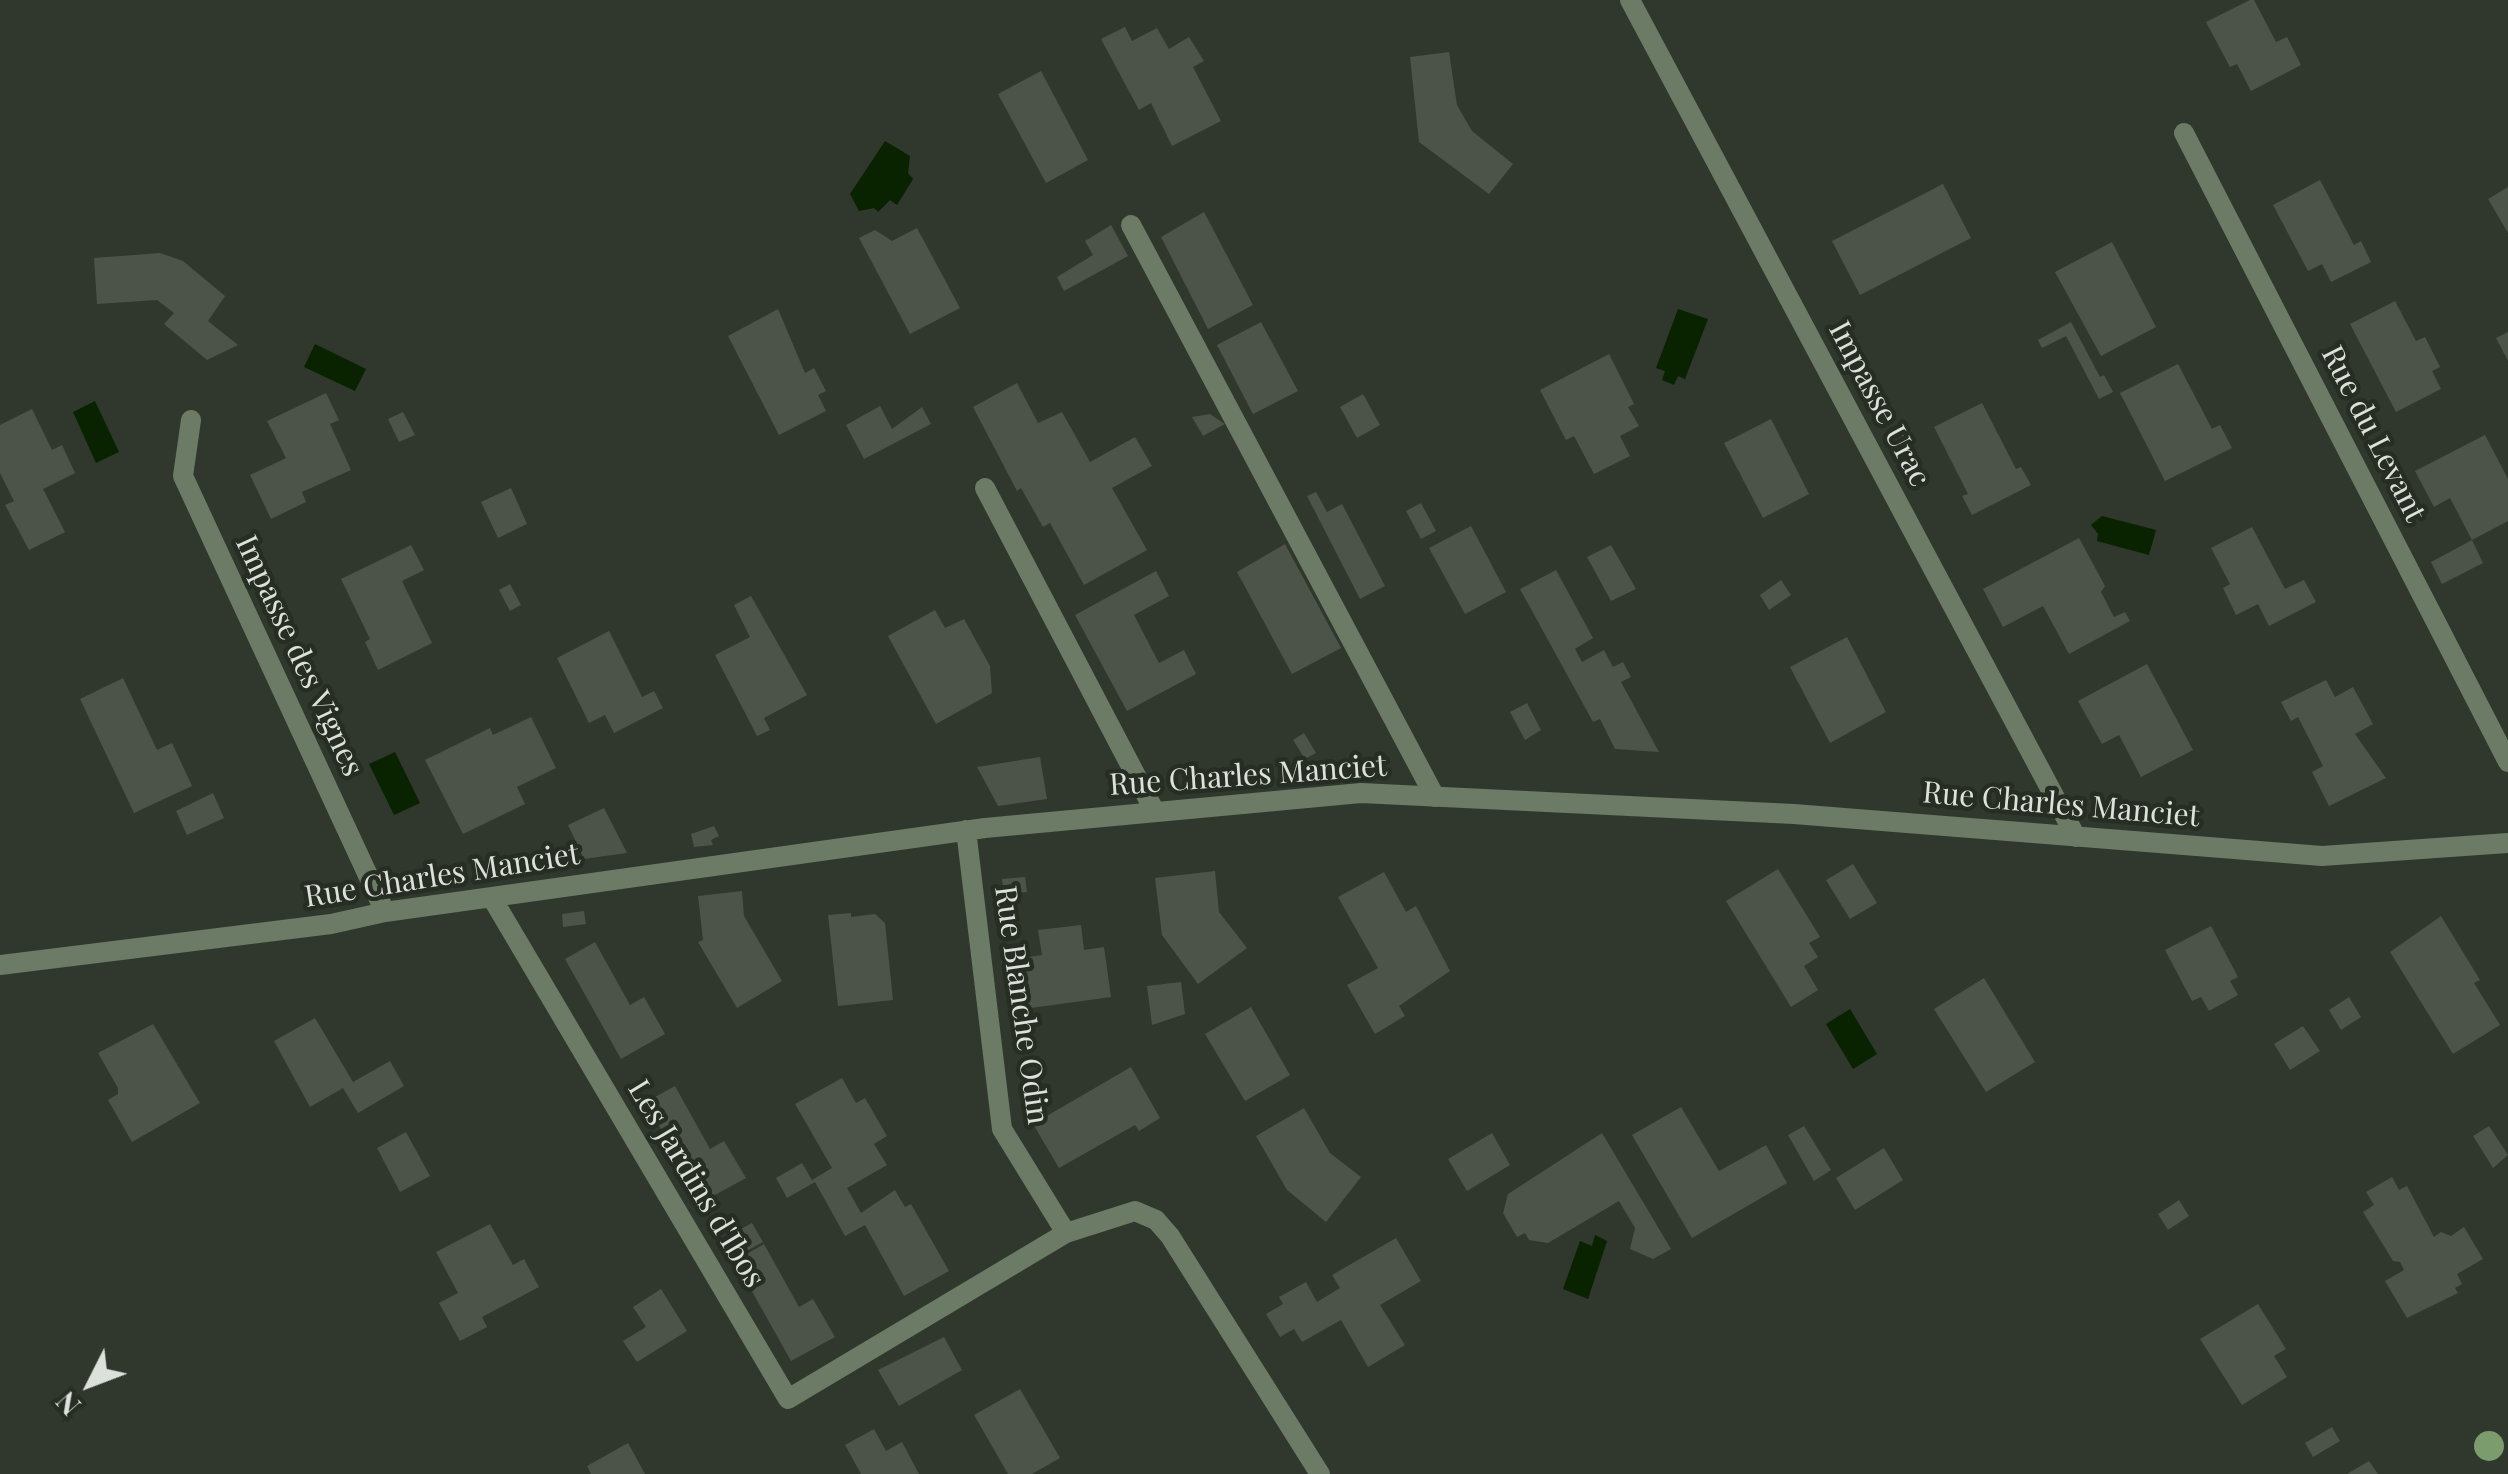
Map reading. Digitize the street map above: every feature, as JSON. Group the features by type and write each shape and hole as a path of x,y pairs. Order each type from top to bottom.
{"street":[{"name":"Impasse Urac","path":"1630,0 2076,837"},
{"name":"Rue du Levant","path":"2184,132 2508,762"},
{"path":"1130,225 1436,797"},
{"name":"Impasse des Vignes","path":"191,420 184,476 384,912"},
{"path":"985,488 1155,812"},
{"name":"Rue Charles Manciet","path":"0,964 332,924 384,912 966,830 1361,793 1794,814 2322,856 2508,843"},
{"name":"Rue Blanche Odin","path":"966,830 1002,1129 1066,1232"},
{"name":"Les Jardins d'Ibos","path":"492,898 788,1398 1066,1232"},
{"path":"1066,1232 1135,1211 1156,1220 1191,1268 1320,1474"}],"shaded area":[{"path":"885,141 910,156 908,173 913,179 897,205 890,200 878,212 874,208 859,211 850,194"},
{"path":"1678,309 1708,319 1685,379 1678,376 1674,385 1662,380 1665,371 1656,368"},
{"path":"315,344 366,369 355,391 304,367"},
{"path":"95,401 119,452 96,463 73,412"},
{"path":"2102,516 2156,530 2149,555 2097,541 2098,534 2091,525"},
{"path":"395,752 420,803 394,815 369,764"},
{"path":"1850,1009 1877,1054 1853,1069 1826,1024"},
{"path":"1595,1235 1607,1241 1588,1299 1563,1289 1580,1241 1592,1246"}],"building":[{"path":"2254,0 2276,42 2287,37 2301,65 2251,91 2237,64 2230,67 2206,22"},
{"path":"1125,27 1132,41 1157,28 1169,49 1189,37 1204,61 1193,67 1221,121 1172,146 1151,103 1139,110 1101,39"},
{"path":"1449,52 1457,105 1472,131 1513,164 1489,194 1419,142 1410,57"},
{"path":"1041,71 1088,160 1046,183 998,94"},
{"path":"2320,180 2354,245 2361,241 2371,262 2331,282 2322,264 2308,271 2273,205"},
{"path":"1943,184 1971,238 1860,295 1832,241"},
{"path":"2508,187 2508,233 2488,199"},
{"path":"1204,212 1253,305 1208,329 1161,237"},
{"path":"1111,225 1128,256 1064,291 1057,277 1093,255 1085,241"},
{"path":"917,228 960,308 910,334 859,238 875,230 892,241"},
{"path":"2112,242 2156,327 2101,356 2055,272"},
{"path":"160,253 183,261 225,296 208,321 238,345 207,360 164,324 174,313 157,300 97,304 94,258"},
{"path":"2395,301 2416,341 2425,337 2440,367 2432,371 2441,389 2396,412 2350,324"},
{"path":"778,309 805,373 814,368 826,391 818,395 826,411 779,435 728,336"},
{"path":"1261,322 1298,391 1253,414 1217,345"},
{"path":"2071,322 2100,377 2104,375 2113,392 2099,399 2066,336 2042,348 2038,340"},
{"path":"2508,332 2508,361 2496,338"},
{"path":"1609,354 1634,404 1628,407 1639,426 1620,436 1630,456 1594,474 1574,436 1566,440 1540,390"},
{"path":"2178,364 2212,429 2220,425 2232,448 2165,481 2120,393"},
{"path":"1017,383 1038,423 1062,412 1090,462 1135,437 1152,466 1112,488 1147,550 1084,585 1050,523 1043,527 1021,488 1017,491 973,407"},
{"path":"326,393 339,420 330,424 351,470 302,492 306,502 271,519 250,475 286,458 267,421"},
{"path":"1363,394 1380,425 1357,438 1340,407"},
{"path":"1982,403 2016,469 2021,467 2031,485 1972,515 1962,496 1968,494 1934,427"},
{"path":"880,406 892,429 922,407 931,424 864,459 846,425"},
{"path":"32,409 52,450 62,445 75,473 43,489 65,532 29,550 5,505 14,501 0,473 0,425"},
{"path":"403,412 415,435 399,442 388,419"},
{"path":"1210,414 1225,424 1203,436 1192,417"},
{"path":"1771,419 1809,494 1763,518 1724,443"},
{"path":"1906,421 1916,439 1906,444 1897,426"},
{"path":"2485,435 2508,479 2508,521 2472,540 2450,498 2434,507 2415,471"},
{"path":"511,488 527,524 498,538 481,502"},
{"path":"1316,492 1327,512 1342,504 1385,586 1360,599 1307,496"},
{"path":"1421,503 1436,531 1421,539 1406,511"},
{"path":"1471,526 1506,592 1465,614 1429,548"},
{"path":"2252,527 2285,589 2304,580 2316,602 2269,626 2258,604 2236,615 2223,588 2230,584 2211,548"},
{"path":"2079,538 2105,586 2101,592 2114,617 2125,612 2130,621 2069,654 2043,606 2003,627 1983,589"},
{"path":"2472,540 2483,563 2442,584 2431,562"},
{"path":"1285,544 1341,648 1292,674 1237,572"},
{"path":"411,545 424,570 402,581 432,643 378,670 365,642 370,639 341,579"},
{"path":"1611,545 1636,589 1611,601 1587,557"},
{"path":"1556,570 1593,638 1575,649 1582,662 1604,650 1613,667 1623,662 1631,677 1621,682 1659,752 1615,749 1600,719 1593,722 1520,589"},
{"path":"1156,571 1169,596 1134,615 1159,663 1184,650 1196,674 1127,711 1075,615"},
{"path":"1781,580 1791,595 1769,610 1760,595"},
{"path":"510,584 521,605 510,611 499,590"},
{"path":"751,596 807,695 764,718 770,730 757,736 715,655 750,637 734,605"},
{"path":"935,610 945,628 964,619 990,666 992,693 936,724 888,636"},
{"path":"609,631 642,697 654,691 663,708 614,733 605,715 589,723 557,658"},
{"path":"1847,637 1886,712 1830,743 1790,667"},
{"path":"2147,664 2193,750 2141,777 2119,735 2102,744 2078,701"},
{"path":"123,678 157,750 172,743 192,786 134,813 80,699"},
{"path":"2326,680 2335,697 2353,687 2373,724 2355,734 2386,778 2329,806 2312,772 2323,766 2298,717 2291,721 2281,702"},
{"path":"1527,703 1541,730 1525,740 1510,712"},
{"path":"531,717 556,768 517,787 525,804 463,834 425,760 490,728 493,735"},
{"path":"1304,733 1316,753 1305,759 1293,740"},
{"path":"1040,757 1047,799 998,806 977,767"},
{"path":"213,793 224,818 187,835 176,811"},
{"path":"604,808 627,853 584,859 568,825"},
{"path":"714,826 719,836 711,840 713,845 694,847 691,834"},
{"path":"1853,864 1877,903 1850,919 1826,880"},
{"path":"1778,869 1820,937 1809,943 1818,957 1804,966 1818,990 1791,1007 1726,901"},
{"path":"1215,871 1219,912 1247,948 1198,984 1162,935 1155,878"},
{"path":"1384,872 1406,912 1416,906 1450,971 1399,1006 1405,1016 1375,1034 1347,985 1378,968 1338,897"},
{"path":"1025,877 1027,892 1004,894 1002,879"},
{"path":"742,891 744,916 782,981 737,1008 698,942 703,940 698,896"},
{"path":"584,911 586,924 563,927 562,914"},
{"path":"851,913 851,917 875,914 885,923 893,1000 838,1006 828,915"},
{"path":"2441,916 2480,980 2474,983 2500,1025 2453,1054 2390,952"},
{"path":"1081,925 1084,950 1104,947 1111,997 1009,1011 1001,961 1042,955 1038,930"},
{"path":"2211,926 2238,977 2230,981 2238,995 2209,1011 2201,997 2192,1001 2165,950"},
{"path":"595,942 630,1005 644,997 665,1034 621,1059 565,959"},
{"path":"1984,978 2035,1062 1986,1092 1934,1009"},
{"path":"1181,982 1185,1014 1152,1025 1147,986"},
{"path":"2349,997 2361,1017 2341,1030 2329,1010"},
{"path":"1251,1007 1290,1075 1245,1101 1205,1034"},
{"path":"315,1018 353,1082 390,1061 404,1086 358,1113 343,1088 310,1107 274,1041"},
{"path":"153,1024 200,1103 132,1142 108,1100 118,1094 118,1088 98,1053"},
{"path":"2303,1026 2320,1051 2290,1070 2274,1044"},
{"path":"1131,1067 1160,1118 1139,1131 1135,1125 1059,1168 1033,1124"},
{"path":"842,1078 856,1103 865,1098 887,1136 874,1144 887,1165 847,1188 861,1213 895,1190 905,1207 911,1204 949,1271 904,1296 865,1225 845,1236 815,1182 787,1198 776,1178 802,1163 812,1180 832,1168 795,1104"},
{"path":"675,1086 710,1149 724,1141 746,1178 702,1202 646,1102"},
{"path":"1681,1107 1719,1171 1766,1145 1787,1183 1692,1238 1632,1135"},
{"path":"1304,1108 1330,1153 1361,1177 1326,1222 1287,1190 1256,1136"},
{"path":"1804,1126 1831,1170 1814,1181 1788,1135"},
{"path":"2489,1126 2508,1155 2493,1168 2473,1136"},
{"path":"406,1132 430,1176 400,1192 377,1148"},
{"path":"1492,1133 1510,1165 1467,1191 1448,1159"},
{"path":"1602,1133 1671,1249 1653,1259 1630,1249 1635,1228 1619,1201 1548,1243 1529,1240 1525,1233 1517,1237 1503,1213 1508,1194"},
{"path":"1884,1148 1903,1180 1855,1210 1836,1178"},
{"path":"2392,1177 2399,1190 2407,1186 2434,1237 2441,1232 2451,1236 2464,1227 2483,1259 2457,1274 2462,1284 2455,1288 2458,1293 2407,1318 2385,1281 2404,1270 2400,1262 2393,1261 2363,1212 2374,1205 2366,1192"},
{"path":"2179,1200 2189,1216 2168,1230 2158,1214"},
{"path":"752,1223 763,1242 741,1254 730,1235"},
{"path":"490,1224 513,1265 524,1259 539,1287 482,1317 487,1327 460,1341 439,1303 458,1293 436,1252"},
{"path":"1396,1238 1421,1281 1380,1305 1405,1345 1368,1367 1341,1320 1302,1342 1294,1329 1280,1337 1266,1314 1283,1304 1279,1297 1306,1282 1317,1302 1340,1288 1332,1275"},
{"path":"764,1244 799,1307 813,1299 835,1337 791,1361 735,1261"},
{"path":"661,1289 687,1331 637,1362 623,1341 646,1327 633,1307"},
{"path":"2258,1304 2286,1349 2274,1356 2287,1377 2242,1405 2200,1339"},
{"path":"944,1337 962,1370 899,1406 878,1370"},
{"path":"1020,1389 1060,1458 1032,1474 1008,1474 974,1415"},
{"path":"2332,1427 2340,1441 2313,1457 2305,1443"},
{"path":"874,1429 886,1451 902,1442 919,1474 861,1474 845,1445"},
{"path":"628,1443 645,1474 591,1474 587,1466"},
{"path":"2369,1461 2378,1474 2347,1474"}]}
